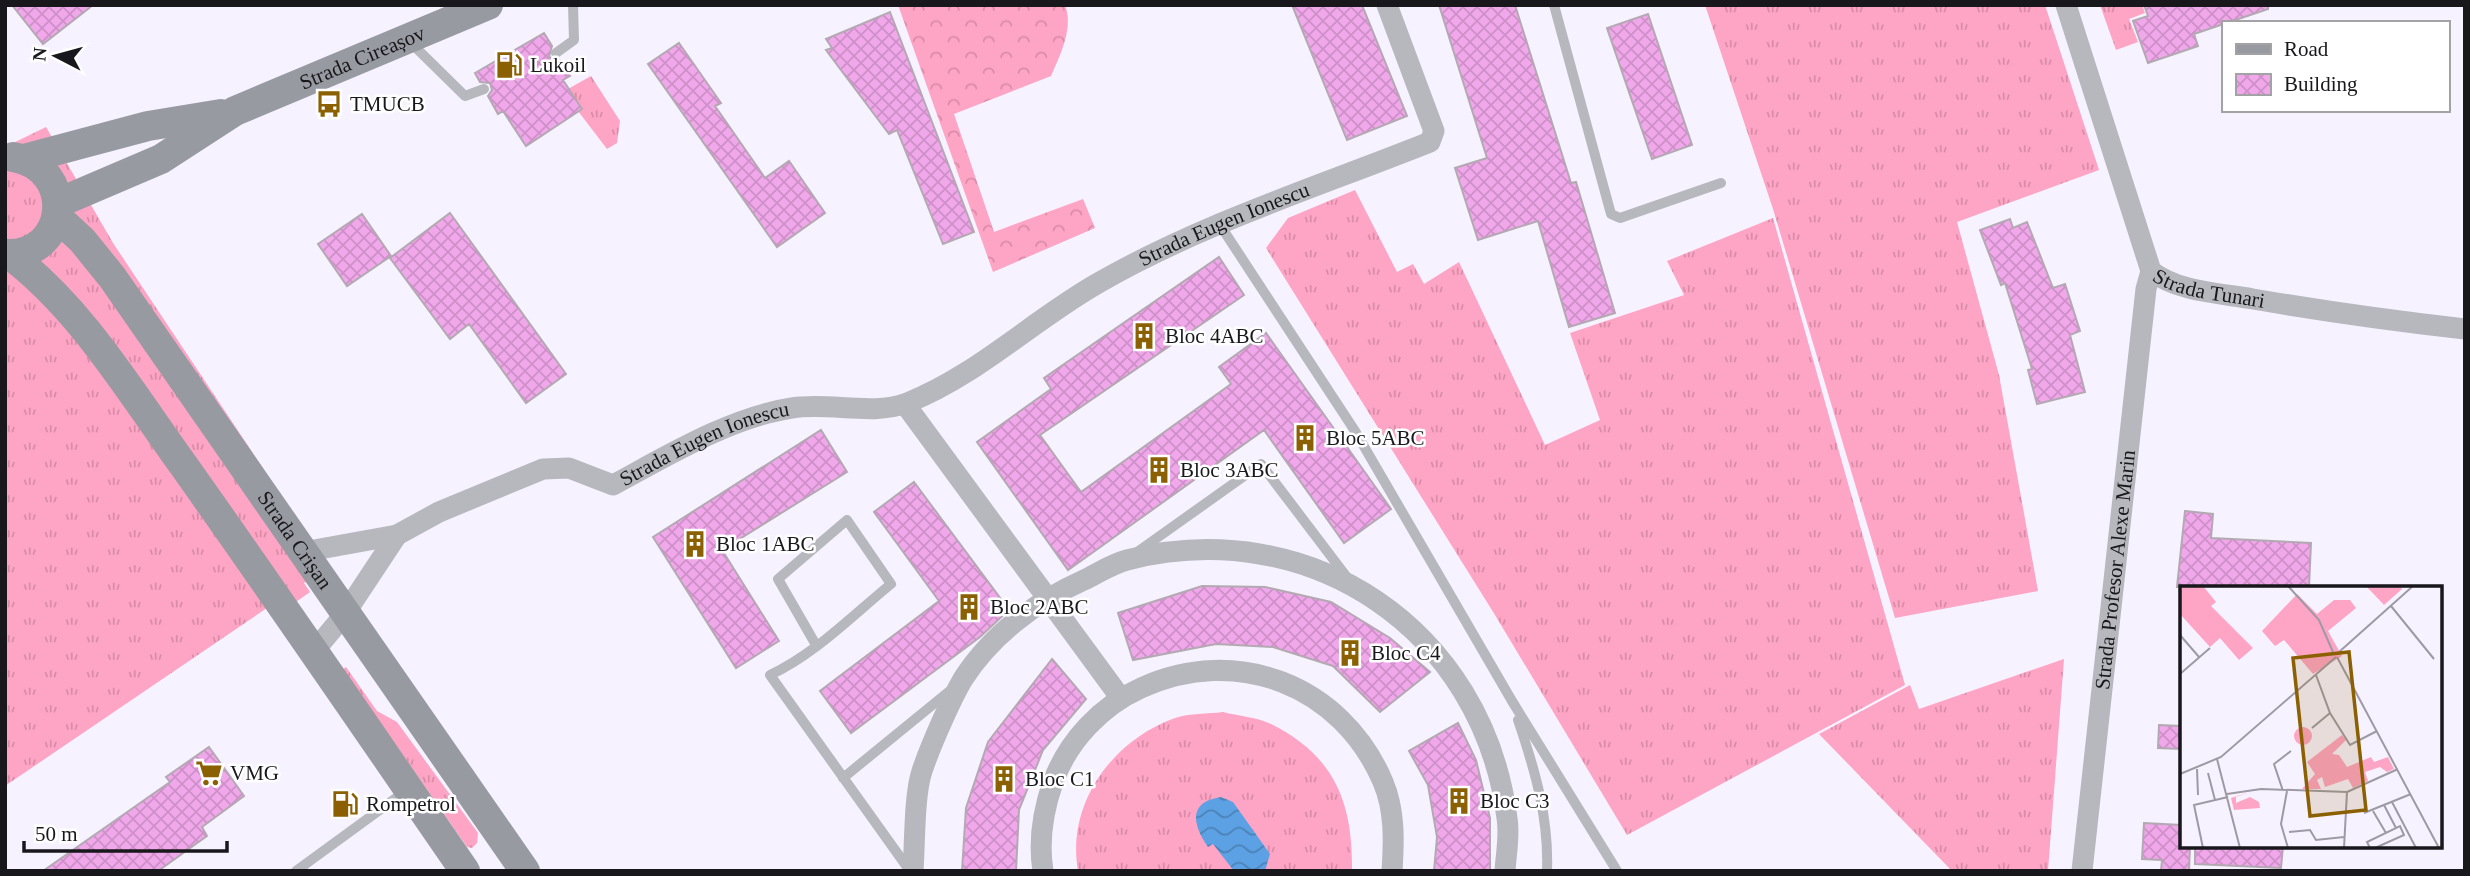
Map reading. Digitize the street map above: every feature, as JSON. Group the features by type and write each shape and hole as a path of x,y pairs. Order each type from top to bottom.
{"main road":[{"name":"Strada Cireașov","path":"58,210 161,159 235,111 488,5"},
{"name":"Strada Cireașov","path":"15,159 148,126 235,111"},
{"name":"Strada Crișan","path":"15,159 48,176 58,210 99,258 344,615 525,871"},
{"path":"7,254 25,252 39,244 51,232 58,210"},
{"path":"7,254 59,299 110,363 315,650 465,871"}],"street":[{"name":"Strada Eugen Ionescu","path":"303,552 397,535 439,512 543,469 569,468 613,485 692,443 791,408 905,404 1010,343 1098,283 1172,244 1430,142 1434,131 1387,5"},
{"name":"Strada Tunari","path":"2066,5 2151,271 2161,279 2194,289 2352,316 2465,329"},
{"name":"Strada Profesor Alexe Marin","path":"2082,871 2146,289 2151,271"},
{"path":"905,404 1120,698"},
{"name":"Strada Eugen Ionescu","path":"315,650 344,615 397,535"},
{"path":"912,871 921,773 963,679 1001,634 1047,596 1125,560 1202,548 1279,556 1352,583 1403,618 1446,663 1488,737 1508,819 1505,871"},
{"path":"1043,871 1040,854 1044,808 1060,765 1086,727 1120,698 1169,675 1221,668 1273,677 1321,701 1359,738 1383,783 1395,833 1392,871"}],"lane":[{"path":"556,53 574,40 573,5"},
{"path":"1555,5 1611,214 1620,218 1721,183"},
{"path":"406,38 465,96 484,89"},
{"path":"1220,225 1355,430 1512,701 1617,871"},
{"path":"1125,560 1261,464 1352,583"},
{"path":"816,645 778,579 847,520 891,584 816,645 770,675 912,871"},
{"path":"844,778 963,679"},
{"path":"1512,701 1536,774 1548,837 1547,871"},
{"path":"296,871 409,789"}],"green space":[{"path":"898,5 1065,5 1067,32 1051,76 954,114 994,232 1083,199 1095,228 993,272"},
{"path":"1705,5 2045,5 2099,170 1957,222 1999,375 2038,591 1895,618 1773,209"},
{"path":"2100,5 2142,5 2145,13 2129,19 2138,42 2116,50"},
{"path":"591,76 620,121 617,143 607,149 578,111 568,89"},
{"path":"46,127 113,243 328,566 304,583 310,592 293,604 286,595 5,786 5,147"},
{"path":"1355,190 1397,272 1413,264 1424,284 1459,262 1545,445 1600,420 1570,333 1684,295 1667,261 1773,218 1905,685 1627,835 1495,615 1266,248 1288,218"},
{"path":"2064,659 2048,871 1952,871 1819,734 1910,685 1919,709"},
{"path":"346,667 377,711 397,722 478,833 477,843 472,848 467,847 343,669"},
{"path":"1223,712 1271,724 1311,751 1325,767 1344,803 1349,824 1352,871 1078,871 1076,846 1079,822 1099,777 1114,758 1153,728 1175,718"}],"water":[{"path":"1221,797 1233,802 1270,854 1265,871 1234,871 1213,844 1208,847 1203,839 1197,823 1198,809 1210,800"}],"building":[{"path":"12,5 93,5 43,44"},
{"path":"1292,5 1362,5 1407,116 1347,140"},
{"path":"1439,5 1515,5 1571,183 1576,182 1615,313 1569,327 1538,221 1478,240 1455,168 1487,158"},
{"path":"2144,5 2268,5 2268,9 2232,21 2222,21 2222,25 2194,34 2198,46 2148,63 2133,21 2148,16"},
{"path":"890,12 974,232 943,244 897,130 889,134 826,50 832,48 826,39"},
{"path":"1648,14 1692,145 1652,159 1607,28"},
{"path":"544,33 552,46 549,57 560,60 570,76 563,80 582,109 526,146 503,111 498,114 488,96 492,90 490,83 480,82 475,73"},
{"path":"679,43 721,103 715,106 765,178 789,161 825,213 777,247 648,64"},
{"path":"450,213 566,374 526,403 469,324 450,339 390,258"},
{"path":"362,214 391,256 347,286 318,244"},
{"path":"2010,219 2013,228 2027,222 2053,288 2065,284 2080,331 2070,335 2085,392 2037,404 2028,370 2032,369 2005,283 2001,285 1980,230"},
{"path":"1219,257 1244,295 1040,435 1081,492 1231,384 1219,367 1266,333 1391,509 1344,543 1264,430 1068,570 977,442 1051,389 1044,378"},
{"name":"Bloc 1ABC","path":"821,430 847,472 722,550 779,641 736,668 653,537"},
{"name":"Bloc 2ABC","path":"914,482 1009,610 980,637 851,733 820,691 939,601 874,512"},
{"path":"2185,511 2213,514 2211,538 2311,543 2309,586 2177,587"},
{"name":"Bloc C4","path":"1202,586 1265,587 1331,602 1390,638 1430,672 1380,712 1333,666 1273,647 1216,644 1133,660 1118,613"},
{"name":"Bloc C1","path":"1052,659 1086,699 1043,750 1019,810 1016,871 962,871 966,808 988,742"},
{"name":"Bloc C3","path":"1458,723 1476,760 1490,818 1490,871 1434,871 1437,837 1428,785 1409,751"},
{"path":"2159,725 2180,726 2180,749 2158,748"},
{"path":"209,747 244,796 202,827 207,836 158,871 43,871 170,782 166,777"},
{"path":"2144,823 2180,825 2180,848 2190,848 2189,871 2161,871 2162,860 2142,859"},
{"path":"2195,848 2283,848 2281,868 2195,864"}],"place":[{"name":"Lukoil","path":"509,65"},
{"name":"TMUCB","path":"329,104"},
{"name":"Bloc 4ABC","path":"1144,336"},
{"name":"Bloc 5ABC","path":"1305,438"},
{"name":"Bloc 3ABC","path":"1159,470"},
{"name":"Bloc 1ABC","path":"695,544"},
{"name":"Bloc 2ABC","path":"969,607"},
{"name":"Bloc C4","path":"1350,653"},
{"name":"VMG","path":"209,773"},
{"name":"Bloc C1","path":"1004,779"},
{"name":"Bloc C3","path":"1459,801"},
{"name":"Rompetrol","path":"345,804"}]}
